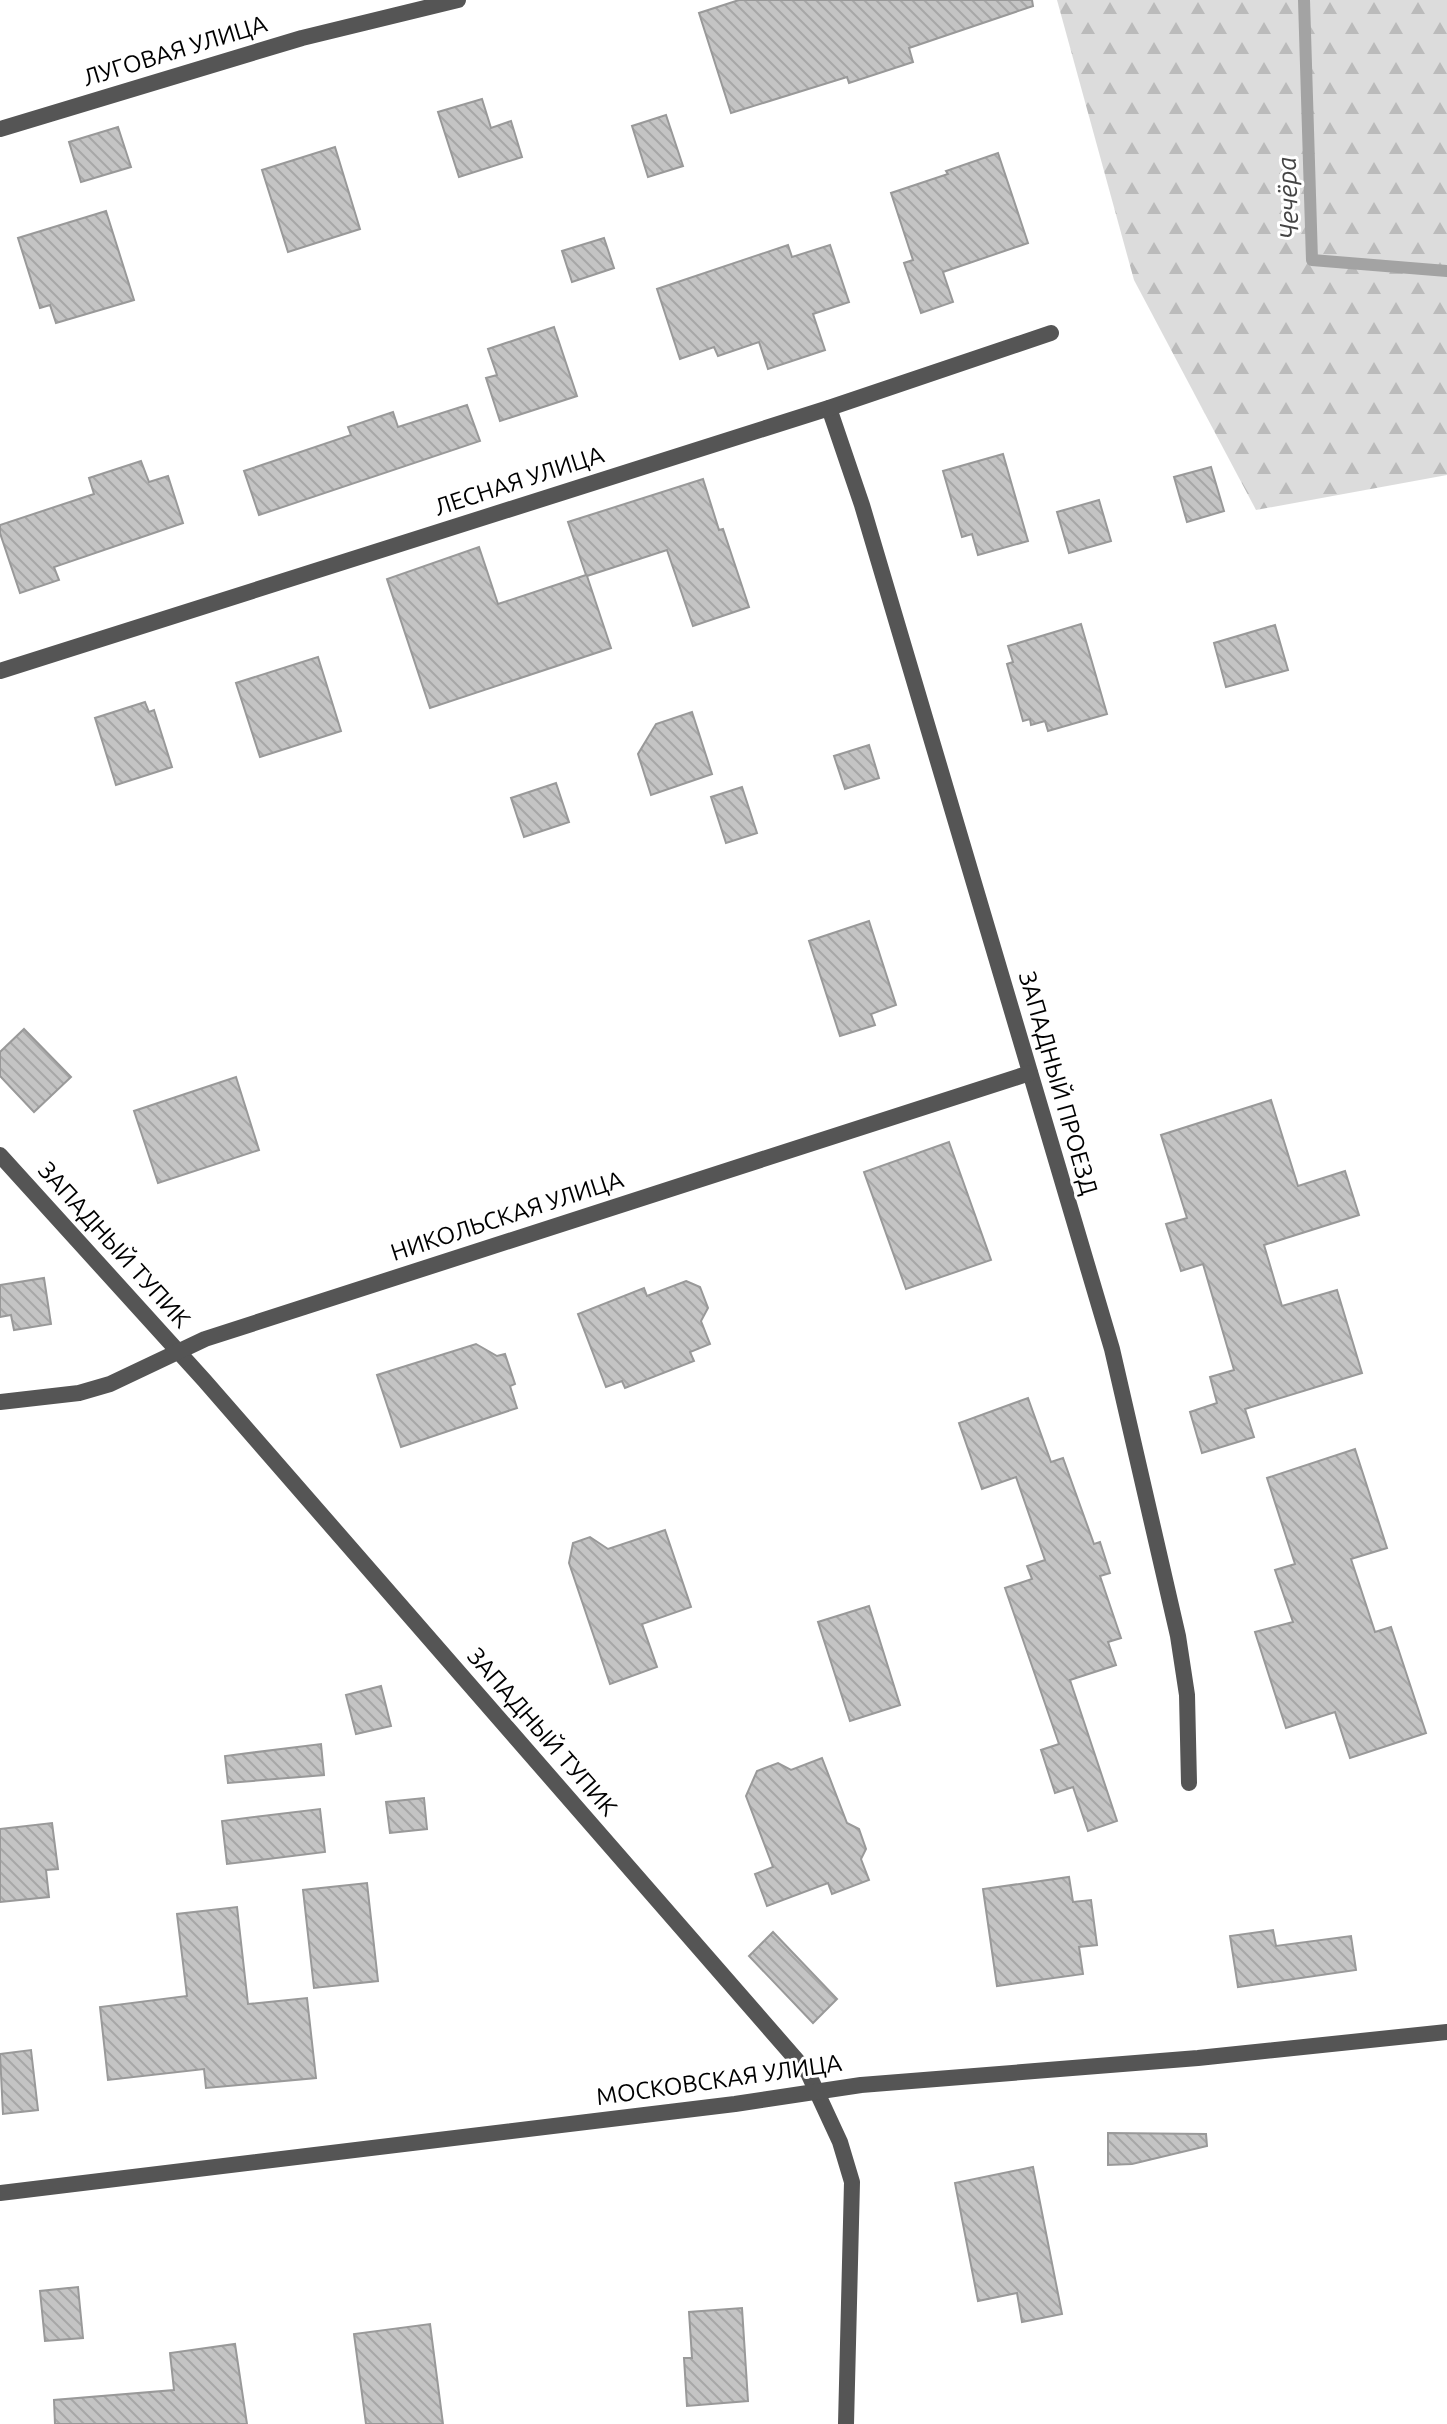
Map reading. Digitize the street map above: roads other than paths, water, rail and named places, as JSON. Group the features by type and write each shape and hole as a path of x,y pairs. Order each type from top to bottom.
{"street":[{"name":"ЛУГОВАЯ УЛИЦА","path":"0,129 302,38 458,0"},
{"name":"ЛЕСНАЯ УЛИЦА","path":"0,671 829,408 1051,333"},
{"name":"ЗАПАДНЫЙ ПРОЕЗД","path":"829,408 862,505 1112,1349 1178,1636 1187,1695 1189,1783"},
{"name":"НИКОЛЬСКАЯ УЛИЦА","path":"0,1402 79,1393 110,1384 205,1339 1030,1073"},
{"name":"ЗАПАДНЫЙ ТУПИК","path":"0,1155 179,1352 808,2073 840,2142 852,2182 846,2424"},
{"name":"МОСКОВСКАЯ УЛИЦА","path":"0,2193 719,2106 861,2085 1182,2059 1447,2032"}],"waterway":[{"name":"Чечёра","path":"1304,0 1312,260 1447,271"}]}
